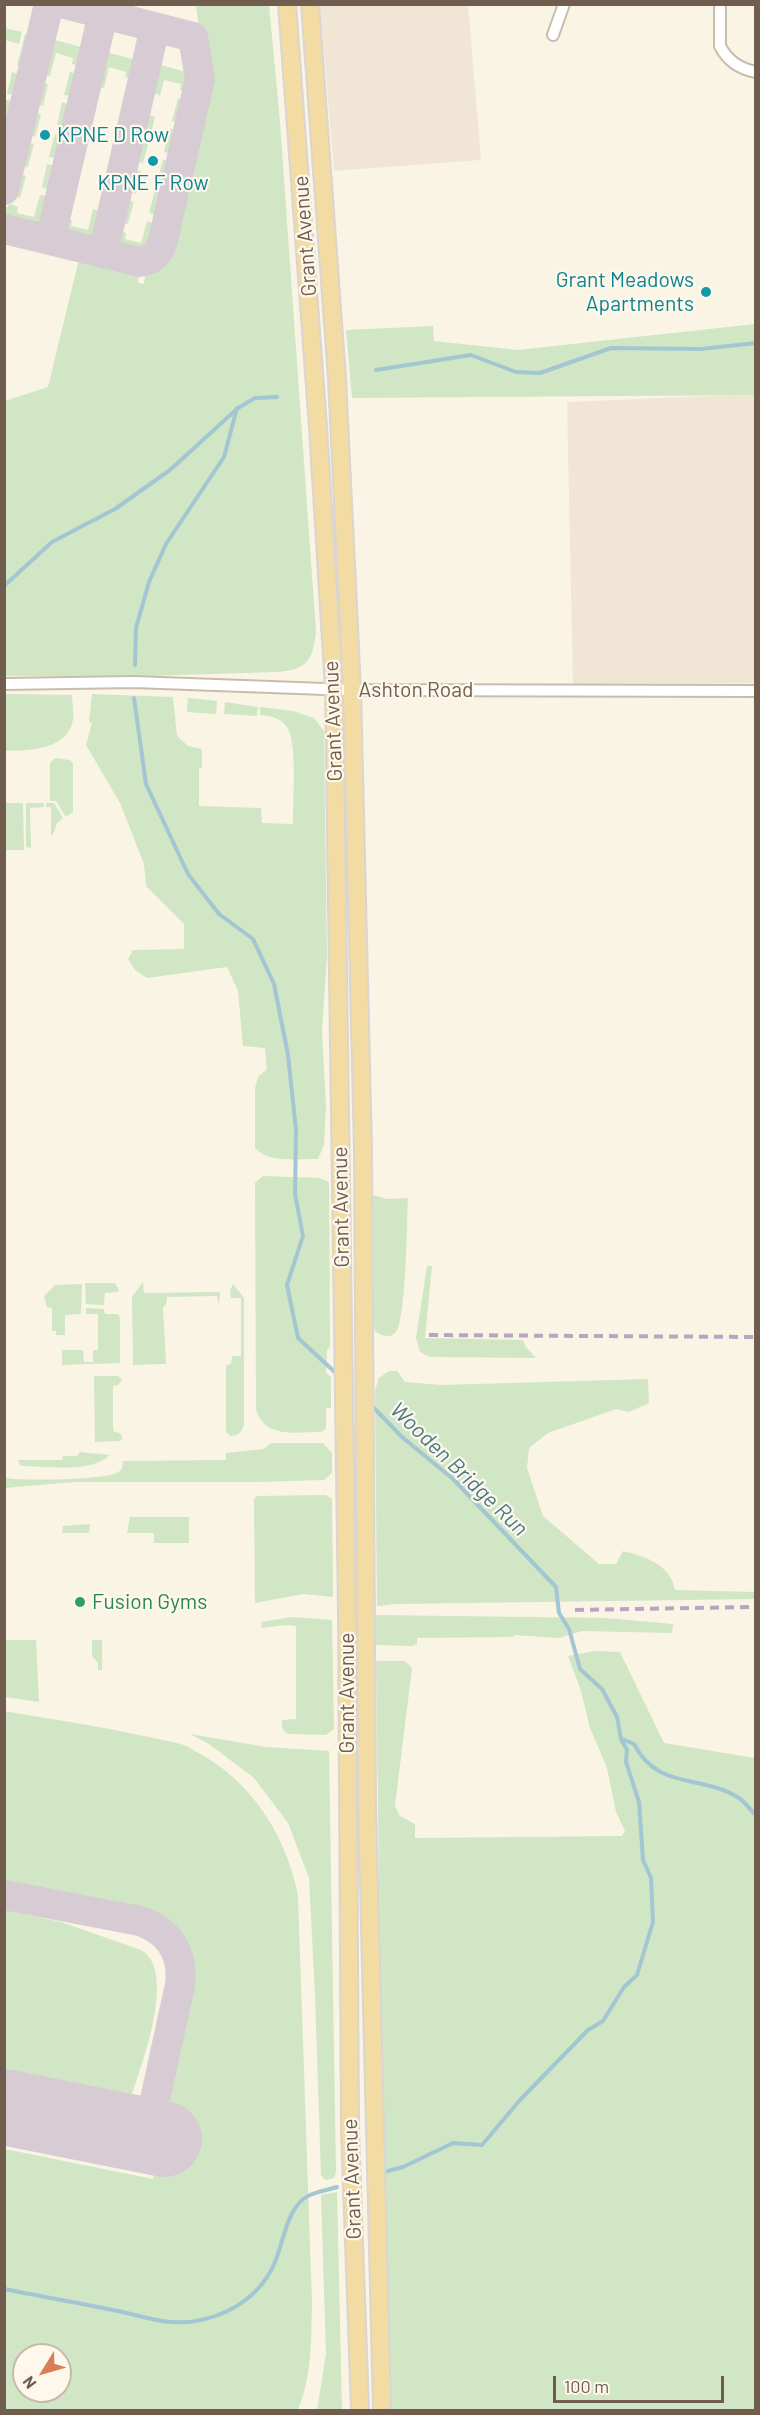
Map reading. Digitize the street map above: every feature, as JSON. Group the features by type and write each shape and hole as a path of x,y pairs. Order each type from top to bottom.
{"main road":[{"name":"Grant Avenue","path":"286,4 318,427 334,689 345,1488 350,2130 360,2410"},
{"name":"Grant Avenue","path":"310,4 339,427 352,690 362,1050 367,1805 382,2410"},
{"path":"318,427 339,427"},
{"path":"339,1051 362,1050"},
{"path":"345,1488 352,1494 354,1543 367,1579"}],"street":[{"path":"553,35 564,4"},
{"path":"720,4 720,46 723,52 735,65 756,72"},
{"name":"Ashton Road","path":"4,684 134,682 352,690 756,691"}],"shaded area":[{"path":"335,4 468,5 481,160 334,171 320,6"},
{"path":"755,394 755,683 573,684 567,402"}],"green space":[{"path":"196,5 269,5 280,122 316,632 313,650 302,665 289,671 279,672 145,676 5,676 5,401 48,387 80,255 139,269 138,283 144,284 146,269 157,264 165,255 201,110 205,80"},
{"path":"5,28 22,32 19,44 5,40"},
{"path":"25,34 30,41 31,53 26,65 17,66"},
{"path":"51,39 85,48 86,55 80,66 72,64 73,58 56,53 50,76 44,75 40,69 46,43"},
{"path":"106,52 140,61 138,76 134,79 125,77 126,72 109,67 104,88 96,86 94,79 101,54"},
{"path":"157,64 190,73 191,90 180,90 181,84 164,80 160,96 149,90 154,67"},
{"path":"12,72 21,75 24,80 19,95 7,94"},
{"path":"70,72 77,74 80,78 77,92 72,96 64,95"},
{"path":"42,82 48,84 43,106 33,103 32,99 35,87"},
{"path":"178,98 185,100 188,105 184,120 181,122 172,121"},
{"path":"6,100 12,101 16,106 15,117 10,124 5,123"},
{"path":"62,102 73,109 70,122 63,128 57,126"},
{"path":"33,112 41,114 35,137 25,132 28,115"},
{"path":"143,113 155,117 151,133 140,127"},
{"path":"170,128 179,132 180,138 179,147 173,154 164,152"},
{"path":"55,134 61,135 65,140 62,152 57,158 49,157"},
{"path":"140,139 149,141 143,163 135,161 133,155"},
{"path":"25,142 34,144 28,167 21,165 18,161"},
{"path":"163,159 173,166 169,182 165,184 157,182"},
{"path":"47,164 55,166 58,172 53,186 48,189 42,187"},
{"path":"131,169 141,171 136,194 125,187"},
{"path":"18,174 26,176 20,198 14,196 10,190 14,176"},
{"path":"155,190 166,196 163,211 158,215 149,213"},
{"path":"40,195 47,196 50,201 43,226 34,229 23,228 5,219 6,208 10,204 18,207 17,213 34,217"},
{"path":"127,200 134,202 128,224 118,219 121,204"},
{"path":"93,209 102,212 103,218 94,238 84,243 77,242 60,233 58,223 65,217 72,220 71,226 88,230"},
{"path":"147,221 156,224 158,228 150,253 141,256 116,249 113,240 117,230 126,233 125,239 141,243"},
{"path":"755,324 755,395 352,398 346,330 433,326 434,341 518,350"},
{"path":"5,694 72,695 72,724 67,733 53,744 5,751"},
{"path":"92,694 173,697 177,736 188,746 202,749 202,768 199,768 199,806 261,808 262,823 293,824 294,775 293,747 288,729 276,718 260,715 260,707 293,711 314,718 324,731 327,957 322,1031 326,1107 324,1145 318,1159 276,1158 261,1153 255,1148 255,1088 258,1077 267,1069 265,1048 243,1046 238,991 227,967 147,978 135,970 128,959 133,950 184,949 184,924 146,886 144,864 120,803 86,745 92,723 89,722"},
{"path":"188,698 217,701 216,714 187,712"},
{"path":"225,702 258,707 257,716 224,714"},
{"path":"55,758 70,760 73,763 73,812 66,817 56,801 50,801 50,763"},
{"path":"4,803 23,803 24,850 5,850"},
{"path":"26,803 44,803 44,807 30,808 31,848 26,847"},
{"path":"46,803 54,803 63,818 57,823 51,836 51,807 46,807"},
{"path":"263,1176 320,1178 329,1182 330,1347 327,1350 326,1373 331,1377 331,1408 326,1408 326,1429 321,1432 292,1433 273,1429 260,1419 256,1409 255,1183"},
{"path":"373,1195 387,1199 408,1198 402,1309 396,1332 389,1336 375,1331 374,1324"},
{"path":"427,1266 432,1266 425,1338 523,1340 536,1358 430,1357 420,1352 416,1338"},
{"path":"143,1282 144,1293 220,1292 219,1305 217,1296 167,1297 166,1305 163,1307 166,1364 133,1365 132,1297"},
{"path":"85,1283 115,1283 119,1290 105,1293 104,1305 86,1304"},
{"path":"82,1284 81,1314 65,1315 65,1335 56,1335 56,1331 52,1331 52,1308 47,1307 44,1296 55,1285"},
{"path":"233,1284 244,1298 244,1425 239,1433 230,1436 226,1431 226,1365 231,1364 232,1356 241,1356 241,1298 231,1298 230,1290"},
{"path":"86,1308 104,1309 105,1314 118,1314 120,1318 120,1363 62,1365 62,1350 83,1350 84,1362 93,1362 93,1350 98,1350 98,1314 86,1314"},
{"path":"389,1371 397,1371 405,1382 441,1385 648,1379 649,1403 629,1412 616,1409 548,1433 529,1448 527,1468 543,1516 599,1564 616,1564 623,1551 656,1563 668,1574 675,1590 755,1592 755,1599 377,1606 375,1390 379,1378"},
{"path":"94,1376 118,1376 122,1380 118,1385 113,1386 113,1431 121,1434 120,1441 95,1442"},
{"path":"272,1443 323,1443 332,1453 332,1473 324,1480 74,1482 5,1488 5,1478 44,1480 96,1477 117,1473 122,1468 123,1461 226,1460 226,1453 263,1449"},
{"path":"80,1452 110,1455 91,1465 68,1468 21,1466 18,1460 62,1460 63,1456 77,1456"},
{"path":"326,1495 332,1499 333,1597 303,1594 255,1603 254,1500 256,1496"},
{"path":"130,1517 189,1517 189,1543 154,1543 154,1533 127,1533"},
{"path":"90,1524 89,1533 62,1533 63,1526"},
{"path":"376,1615 606,1618 673,1624 672,1633 582,1631 559,1638 514,1635 514,1637 417,1638 417,1644 412,1646 376,1645"},
{"path":"292,1617 332,1620 334,1729 326,1735 290,1734 282,1727 282,1720 296,1719 296,1626 262,1628 261,1622"},
{"path":"4,1637 5,1640 36,1640 39,1702 5,1697"},
{"path":"92,1640 102,1640 102,1670 98,1670 98,1663 92,1656"},
{"path":"595,1651 620,1652 664,1743 755,1758 755,2410 390,2410 383,2180 376,1661 405,1661 412,1668 395,1806 400,1816 415,1824 415,1838 622,1836 625,1831 616,1812 607,1768 590,1728 581,1691 568,1656"},
{"path":"4,1711 109,1729 184,1745 222,1768 239,1783 266,1816 286,1854 298,1896 312,2304 308,2371 298,2410 5,2410 5,2149 153,2179 192,1989 192,1974 187,1950 175,1931 166,1923 141,1911 5,1883"},
{"path":"190,1734 266,1747 329,1751 336,2171 334,2178 325,2180 321,2175 309,1878 288,1823 254,1778 209,1744"},
{"path":"5,1910 61,1922 141,1950 151,1961 156,1977 157,1996 154,2018 132,2094 5,2069"},
{"path":"337,2192 342,2410 317,2410 326,2354 321,2195"}],"waterway":[{"name":"Wooden Bridge Run","path":"376,370 471,355 516,372 540,373 611,348 701,349 756,343"},
{"path":"4,586 52,542 115,509 170,470 238,408 255,398 277,397"},
{"name":"Wooden Bridge Run","path":"135,665 136,628 149,582 166,544 224,457 237,408"},
{"name":"Wooden Bridge Run","path":"134,698 146,784 188,874 219,914 253,939 274,984 288,1055 296,1130 295,1194 303,1236 287,1285 298,1338 338,1375"},
{"name":"Wooden Bridge Run","path":"370,1404 402,1437 453,1479 556,1587 559,1613 569,1629 580,1669 602,1689 617,1717 621,1739 627,1750 626,1762 639,1802 643,1860 651,1878 653,1922 637,1975 624,1987 603,2021 588,2030 520,2100 482,2145 453,2143 403,2167 388,2171"},
{"path":"622,1739 634,1744 644,1759 655,1769 682,1780 725,1791 741,1800 756,1815"},
{"name":"Wooden Bridge Run","path":"4,2289 162,2321 197,2321 213,2317 243,2301 267,2277 275,2262 291,2215 302,2200 310,2195 337,2187"}],"taxiway":[{"path":"4,190 49,4"},
{"path":"4,229 140,262 149,260 155,255 163,240 200,79 193,37 65,4"},
{"path":"50,240 103,14"},
{"path":"103,253 155,27"},
{"path":"4,1895 140,1921 150,1925 166,1937 177,1953 181,1973 180,1985 147,2136"}],"runway":[{"path":"4,2107 164,2139"}],"railway":[{"path":"429,1335 756,1337"},
{"path":"575,1610 756,1607"}],"place":[{"name":"KPNE D Row","path":"45,135"},
{"name":"KPNE F Row","path":"153,161"},
{"name":"Grant Meadows Apartments","path":"706,292"},
{"name":"Fusion Gyms","path":"80,1602"}]}
